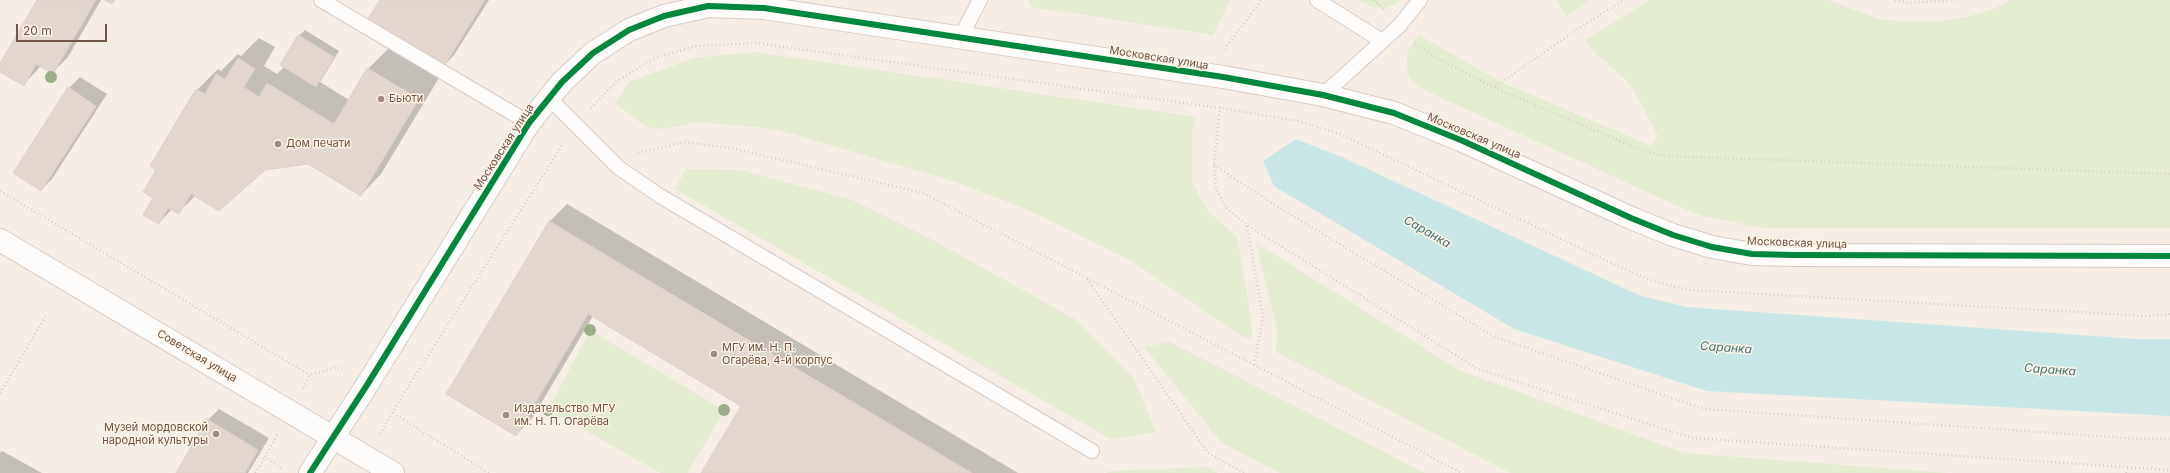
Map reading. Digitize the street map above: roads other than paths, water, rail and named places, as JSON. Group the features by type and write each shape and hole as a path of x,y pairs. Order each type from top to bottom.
{"street":[{"name":"Московская улица","path":"310,473 334,438 529,123 562,82 593,53 629,30 664,16 708,6 764,8 1223,78 1323,95 1394,113 1463,141 1631,218 1673,235 1712,247 1752,254 2170,256"},
{"name":"Советская улица","path":"0,240 393,473"}],"lane":[{"path":"321,0 529,123"},
{"path":"960,38 980,0"},
{"path":"1317,0 1382,41"},
{"path":"1323,95 1399,26 1420,0"},
{"path":"549,98 619,168 660,196 1092,451"}],"water":[{"name":"Саранка","path":"1296,139 1344,158 1641,296 1686,307 2137,339 2170,339 2170,416 1707,391 1514,329 1274,186 1263,161"}],"place":[{"name":"Бьюти","path":"381,99"},
{"name":"Дом печати","path":"278,144"},
{"name":"МГУ им. Н. П. Огарёва, 4-й корпус","path":"714,354"},
{"name":"Издательство МГУ им. Н. П. Огарёва","path":"506,415"},
{"name":"Музей мордовской народной культуры","path":"216,434"}]}
